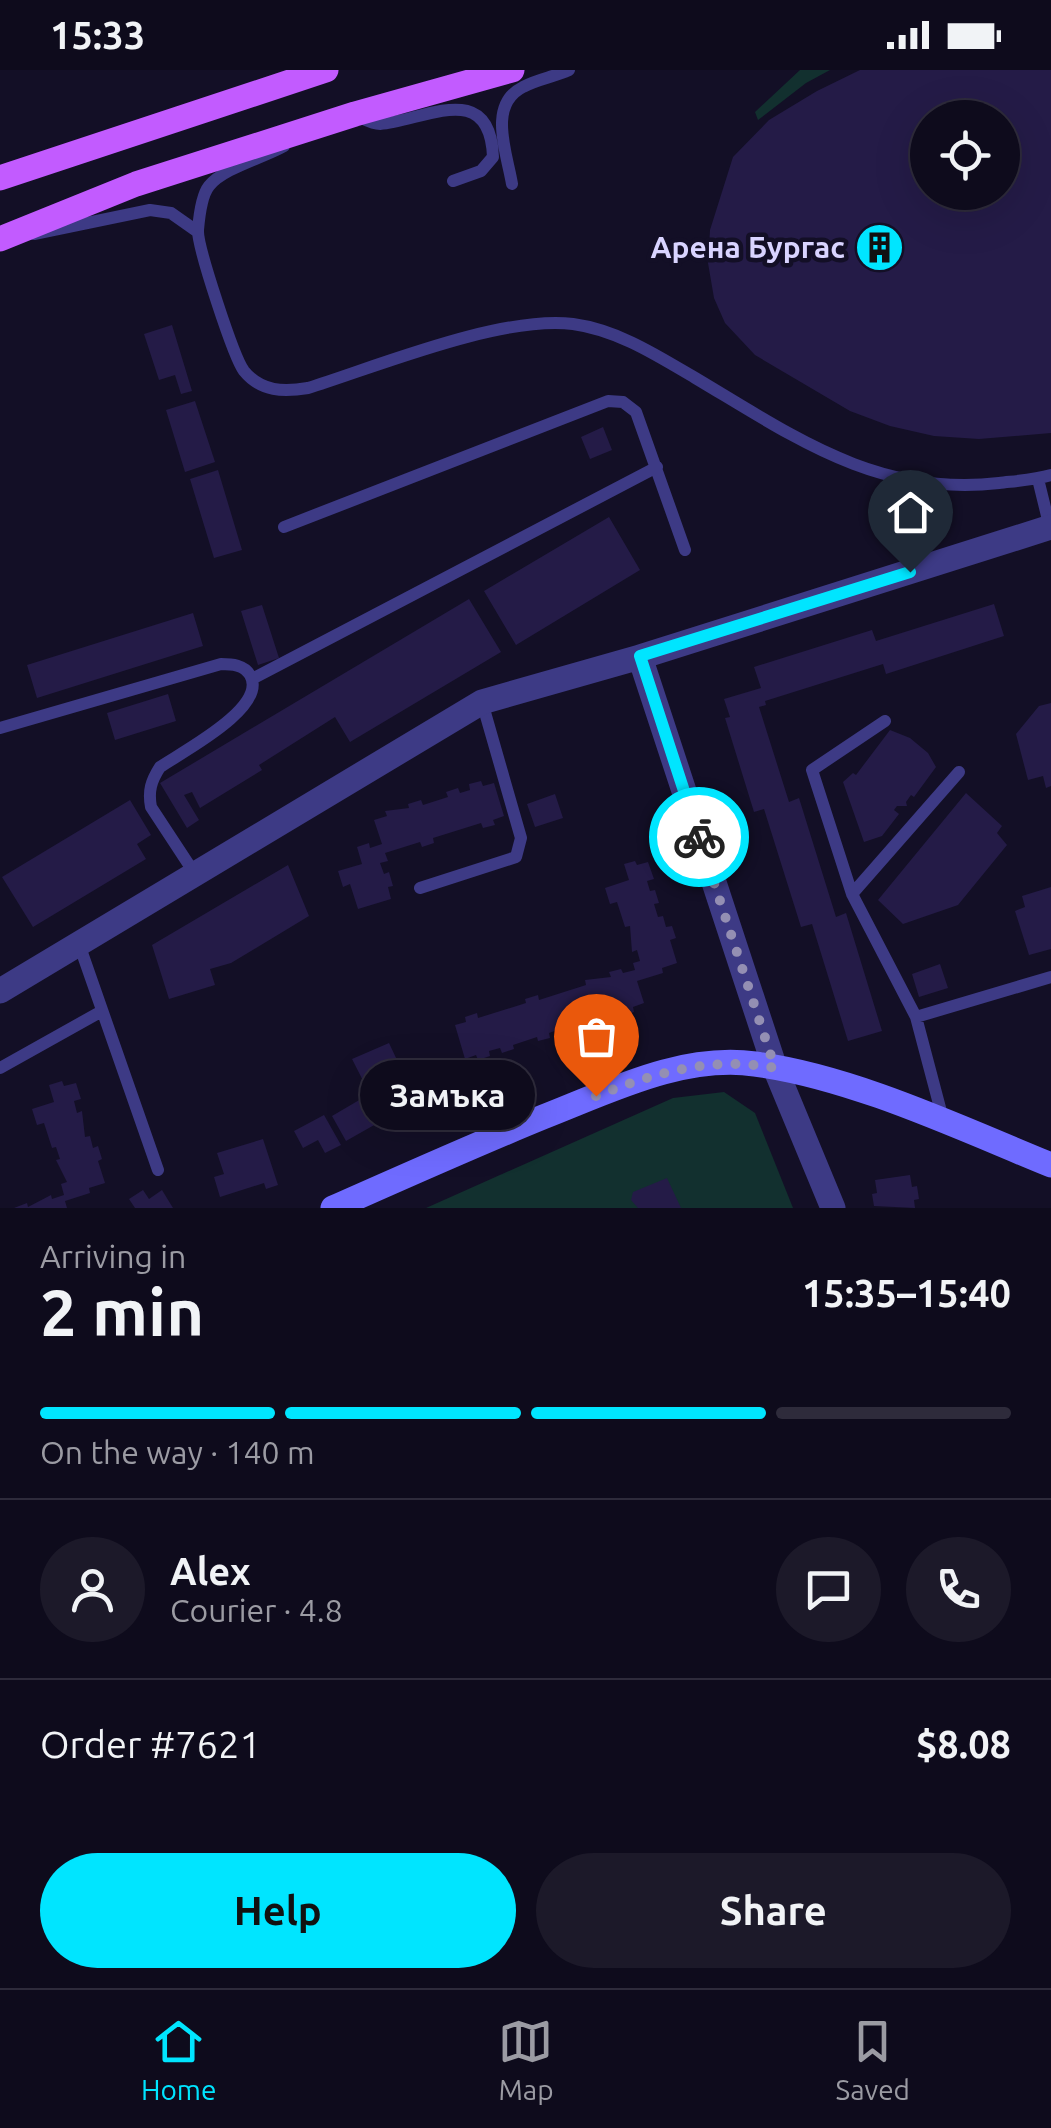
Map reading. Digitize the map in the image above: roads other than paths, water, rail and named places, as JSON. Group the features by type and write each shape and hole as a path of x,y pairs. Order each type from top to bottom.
{"main road":[{"path":"0,178 326,70"},
{"path":"4,237 136,184 355,114 512,70"}],"street":[{"path":"0,991 482,702 1050,528"},
{"path":"640,656 775,1068 833,1208"},
{"path":"333,1208 455,1153 632,1082 692,1065 752,1064 820,1078 944,1121 1051,1165"}],"lane":[{"path":"512,184 501,121 506,103 520,88 569,70"},
{"path":"355,114 376,124 440,109 463,111 478,118 492,143 493,157 482,171 453,181"},
{"path":"314,127 264,158 220,175 206,188 198,232 232,346 244,371 262,385 282,392 308,388 483,334 518,326 572,324 618,336 652,352 828,455 905,482 966,487 1045,477 1050,528"},
{"path":"4,237 48,233 150,210 171,213 198,232"},
{"path":"284,527 608,401 624,402 636,412 685,550"},
{"path":"252,679 657,467"},
{"path":"0,728 221,664 247,670 252,679 248,702 239,714 160,767 152,779 150,807 195,874"},
{"path":"420,888 516,857 521,838 482,702"},
{"path":"885,721 812,770 852,894 916,1017 944,1121"},
{"path":"852,894 959,772"},
{"path":"79,944 158,1170"},
{"path":"916,1017 1051,977"},
{"path":"0,1068 102,1010"}],"place":[{"name":"Арена Бургас","path":"880,247"},
{"name":"Замъка","path":"596,1096"}]}
